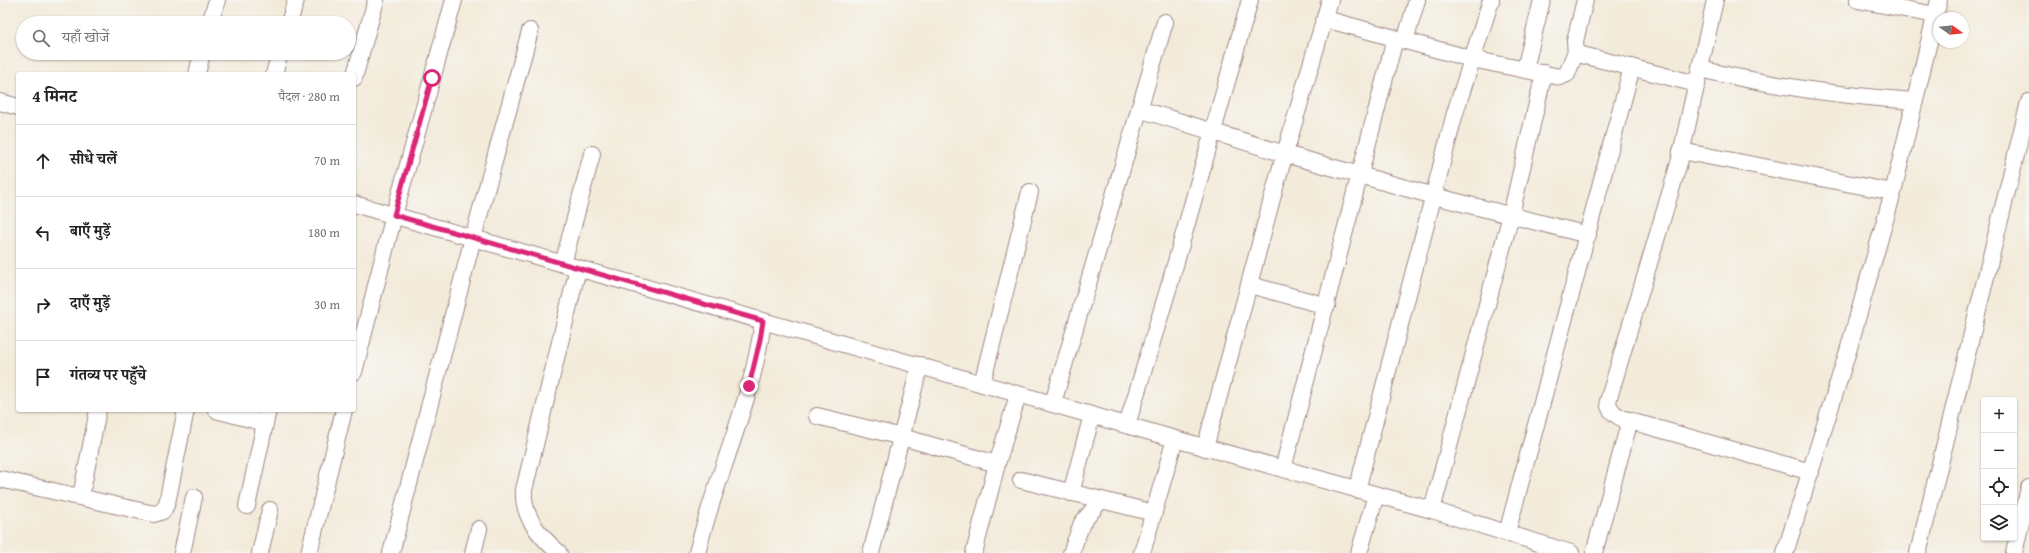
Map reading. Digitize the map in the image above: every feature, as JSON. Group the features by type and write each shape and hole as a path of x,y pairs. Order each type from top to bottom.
{"street":[{"path":"212,16 217,0"},
{"path":"291,16 296,0"},
{"path":"356,72 376,0"},
{"path":"356,364 394,215 454,0"},
{"path":"1127,425 1213,133 1250,0"},
{"path":"1206,448 1285,154 1330,0"},
{"path":"1283,469 1327,306 1360,174 1400,40 1417,0"},
{"path":"1357,490 1434,196 1472,59 1492,0"},
{"path":"1525,69 1542,0"},
{"path":"1325,19 1472,59 1565,76 1576,54 1575,41 1585,0"},
{"path":"1715,0 1699,77 1681,151 1608,400 1609,408 1613,413 1630,420 1811,472"},
{"path":"1785,553 1848,351 1893,192 1937,7 1858,0"},
{"path":"1053,403 1165,22"},
{"path":"391,553 473,238 530,31"},
{"path":"1576,54 1591,56 1632,67 1699,77 1755,81 1871,98 1915,101"},
{"path":"197,72 200,60"},
{"path":"275,72 278,60"},
{"path":"1507,533 1632,67"},
{"path":"1432,510 1511,214 1544,73"},
{"path":"0,102 16,106"},
{"path":"1918,553 2029,102"},
{"path":"1139,109 1213,133 1434,196 1511,214 1588,235"},
{"path":"1681,151 1893,192"},
{"path":"556,552 537,531 526,512 523,501 524,490 571,266 592,154"},
{"path":"982,384 1030,192"},
{"path":"356,205 1206,448 1432,510 1571,553"},
{"path":"1250,285 1327,306"},
{"path":"698,553 749,386 763,321"},
{"path":"871,553 920,365"},
{"path":"974,553 997,464 1018,394"},
{"path":"81,496 98,412"},
{"path":"0,479 81,496 154,514 163,511 167,503 186,412"},
{"path":"233,412 267,416 247,506"},
{"path":"309,553 344,412"},
{"path":"1071,492 1092,415"},
{"path":"817,416 902,437 997,464"},
{"path":"1594,553 1630,420"},
{"path":"1142,553 1175,439"},
{"path":"1021,480 1154,513"},
{"path":"2014,553 2029,488"},
{"path":"1359,553 1376,495"},
{"path":"182,553 194,497"},
{"path":"1071,553 1082,523 1101,500"},
{"path":"260,553 270,510"},
{"path":"473,553 479,529"}],"route":[{"path":"432,78 394,215 763,321 758,354 749,386"}]}
